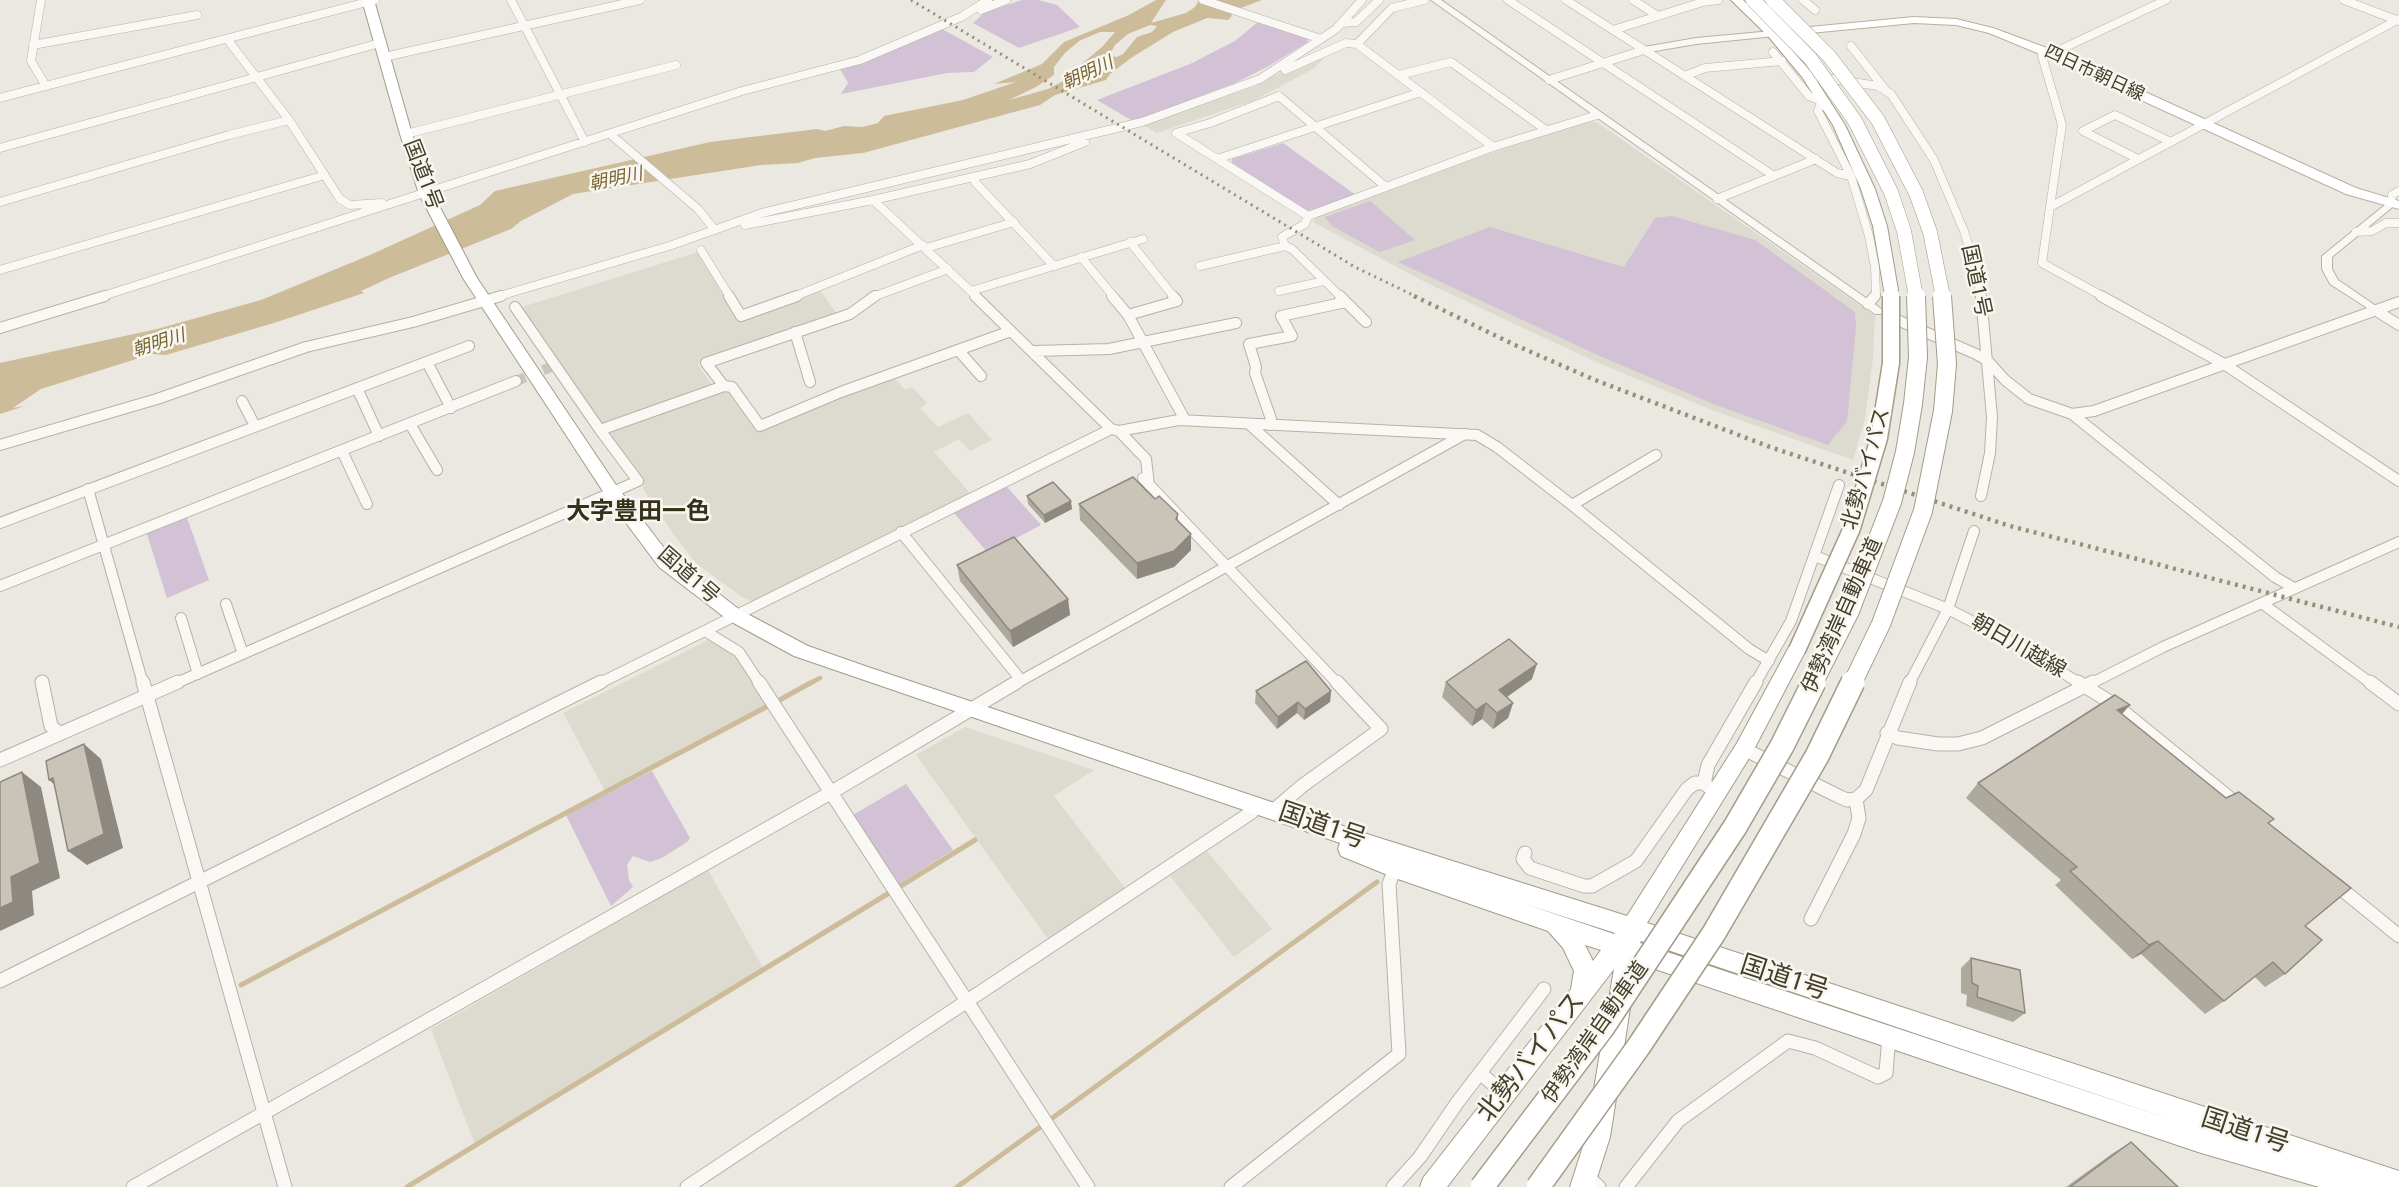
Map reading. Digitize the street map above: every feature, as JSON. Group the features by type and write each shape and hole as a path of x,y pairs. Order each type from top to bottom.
{"highway":[{"name":"伊勢湾岸自動車道","path":"1538,1187 1639,1047 1714,933 1817,756 1885,615 1923,511 1935,459 1943,411 1947,364 1940,275 1927,222 1912,184 1878,120 1829,56 1773,0"},
{"name":"伊勢湾岸自動車道","path":"1482,1187 1603,1027 1735,827 1776,756 1850,611 1892,501 1905,452 1913,405 1918,346 1917,314 1913,273 1904,231 1891,192 1855,121 1810,58 1741,1"}],"main road":[{"name":"国道1号","path":"370,1 406,134 428,199 484,302 612,492 665,562 734,615 801,651 1169,776 1263,811 1395,868 1552,924 1626,942 2399,1183"},
{"name":"北勢バイパス","path":"1432,1187 1581,994 1626,942 1711,789 1744,749 1797,650 1852,528 1873,461 1891,363 1891,290 1880,226 1868,189 1839,125 1822,107 1807,75 1741,1"},
{"name":"四日市朝日線","path":"1772,34 1898,21 1944,21 1993,31 2351,191 2395,204"},
{"name":"国道1号","path":"1263,811 1370,844 1626,942 1889,1036 2201,1140 2362,1187"},
{"path":"1552,924 1571,941 1581,960 1585,971 1581,994"},
{"name":"北勢バイパス","path":"1589,1183 1598,1137 1626,942"}],"street":[{"path":"41,0 31,61 46,86"},
{"path":"511,0 585,142"},
{"path":"384,57 640,0"},
{"path":"961,17 988,0"},
{"path":"227,39 289,120 340,199 350,204 428,199 585,142 742,91 860,60 1006,0"},
{"path":"1203,0 1321,39"},
{"path":"0,445 157,399 306,347 413,322 658,250 742,219 800,203 1105,132 1202,102 1271,72 1342,23 1362,0"},
{"path":"1342,23 1356,22 1379,0"},
{"path":"1357,44 1392,8 1424,0"},
{"path":"1435,0 1879,312 1988,361 2005,380 2029,399 2051,409 2072,414 2094,411 2399,302"},
{"path":"1508,0 1774,176"},
{"path":"1566,0 1837,173 1851,176"},
{"path":"1633,0 1658,16"},
{"path":"1613,30 1701,1 1718,0"},
{"path":"1803,0 1815,10"},
{"path":"2166,0 2047,55 2062,126 2042,263 2224,364 2399,481"},
{"path":"2344,0 2398,20"},
{"path":"0,98 370,1"},
{"path":"33,45 197,15"},
{"path":"2050,207 2398,20"},
{"path":"1548,80 1644,50 1696,41 1772,34"},
{"path":"0,148 380,43"},
{"path":"1271,72 1285,70 1346,43 1357,44 1493,147"},
{"name":"国道1号","path":"1851,46 1891,94 1934,160 1964,231 1976,270 1988,361 1992,435 1981,496"},
{"path":"1773,52 1809,96 1822,107 1851,176 1869,236 1875,267 1876,294 1868,304"},
{"path":"1685,76 1705,68 1782,61"},
{"path":"1399,75 1452,62 1546,130"},
{"path":"406,134 676,65"},
{"path":"1807,75 1884,88"},
{"path":"1216,159 1421,92"},
{"path":"1308,216 1176,133 1218,120 1279,96 1386,188"},
{"path":"1285,246 1282,237 1305,224 1308,216 1493,147 1597,115"},
{"path":"2138,159 2083,131 2115,115 2171,142"},
{"path":"0,201 289,120"},
{"path":"1030,164 1098,138 1105,132"},
{"path":"610,134 698,209 715,230"},
{"path":"715,230 873,200 1075,154"},
{"path":"1717,200 1816,159"},
{"path":"0,270 325,175"},
{"path":"973,177 975,182 1054,266"},
{"path":"2399,191 2392,195 2395,204 2327,256 2327,269 2334,282 2399,325"},
{"path":"0,328 409,200"},
{"path":"687,1187 966,1002 1302,786 1381,729 1146,481 1146,459 873,200"},
{"path":"701,250 741,315 924,247 1014,222"},
{"path":"2356,232 2372,231 2386,222 2399,223"},
{"path":"971,291 1143,239"},
{"path":"1128,315 1177,301 1130,242"},
{"path":"1200,266 1285,246 1292,249 1366,322"},
{"path":"1081,258 1128,315 1185,420"},
{"path":"724,386 706,363 850,314 878,294 948,269"},
{"path":"1279,291 1324,281"},
{"path":"1270,425 1271,419 1255,373 1256,367 1250,344 1292,336 1281,316 1346,302"},
{"path":"0,760 638,481 553,367 514,307"},
{"path":"1034,351 1110,349 1236,323"},
{"path":"600,430 724,386 732,387 760,426 841,392 1011,331"},
{"path":"795,332 810,382"},
{"path":"0,523 469,346"},
{"path":"958,351 981,376"},
{"path":"427,362 451,408"},
{"path":"0,586 516,381"},
{"path":"357,388 379,436"},
{"path":"242,401 255,426"},
{"path":"2072,414 2275,578 2294,588"},
{"path":"0,981 901,532 1115,430 1185,420 1477,435 1497,447 1572,505 1715,623 1769,661"},
{"path":"410,424 436,470"},
{"path":"1249,424 1339,505"},
{"path":"133,1187 831,792 1021,680 1465,434"},
{"path":"342,451 368,504"},
{"path":"1572,505 1656,455"},
{"path":"1525,853 1524,859 1530,868 1584,886 1592,886 1636,861 1687,789 1695,783 1711,789 1708,765 1791,621 1839,485"},
{"path":"88,489 285,1187"},
{"path":"1744,749 1847,800 1862,796 1908,686 1948,609 1974,531"},
{"path":"901,532 1021,680"},
{"path":"1887,733 1898,738 1938,744 1971,742 2087,687 2163,647 2399,542"},
{"path":"1815,556 1948,609"},
{"path":"226,604 243,654"},
{"path":"2263,604 2399,704"},
{"name":"朝日川越線","path":"1948,609 2018,645 2115,705 2244,809"},
{"path":"181,618 198,674"},
{"path":"705,631 739,652 1088,1187"},
{"path":"42,681 51,726 60,734"},
{"path":"1811,919 1854,834 1859,818 1856,799"},
{"path":"1231,1187 1399,1054 1389,884 1395,868"},
{"path":"2326,876 2399,936"},
{"path":"1393,1187 1420,1157 1544,989"},
{"path":"1626,1187 1678,1122 1788,1041 1815,1048 1878,1077 1886,1073 1889,1036"},
{"path":"1481,1074 1505,1094"}],"shaded area":[{"path":"1022,0 1038,0 1057,5 1080,27 1019,48 973,23 984,13"},
{"path":"1258,22 1306,36 1308,42 1235,83 1133,121 1097,100 1190,64 1235,41"},
{"path":"942,29 993,57 974,72 947,73 841,94 848,83 840,69"},
{"path":"1325,57 1313,69 1255,100 1157,133 1143,125 1254,87 1275,75"},
{"path":"1588,121 1598,123 1875,316 1873,358 1865,419 1853,460 1712,410 1594,361 1425,282 1313,222 1316,217 1522,142"},
{"path":"1283,143 1356,195 1308,211 1232,163 1232,159"},
{"path":"1370,201 1415,240 1380,252 1332,226 1325,217"},
{"path":"1672,216 1755,240 1855,312 1856,326 1847,421 1828,445 1716,405 1602,357 1398,262 1490,227 1624,267 1655,218"},
{"path":"698,252 739,318 820,290 838,315 697,364 714,387 604,426 580,395 557,359 553,360 519,308"},
{"path":"894,377 905,390 912,387 927,403 920,408 938,427 968,413 992,440 970,451 959,439 934,452 970,493 752,601 742,597 696,563 643,489 644,481 609,433 726,390 757,430 826,401"},
{"path":"1007,487 1041,525 988,553 954,513"},
{"path":"186,515 209,580 167,598 146,531"},
{"path":"710,639 736,655 768,705 605,791 563,713"},
{"path":"965,727 1094,770 1054,796 1125,888 1048,939 916,755"},
{"path":"652,771 690,838 662,858 650,862 633,856 627,865 629,880 633,887 611,906 566,815"},
{"path":"906,784 953,850 897,885 851,816"},
{"path":"1207,851 1272,929 1234,957 1170,876"},
{"path":"708,870 763,968 475,1145 431,1029"}],"water":[{"name":"朝明川","path":"1156,0 1166,0 1151,23 1186,13 1195,7 1199,0 1262,0 1230,12 1232,16 1228,20 1207,18 1173,32 1131,58 1110,74 1106,80 1055,95 1040,105 863,153 815,158 798,163 761,165 573,194 521,221 511,229 389,278 361,291 364,293 166,355 152,354 41,389 13,408 25,406 0,414 0,363 157,329 261,300 370,255 480,205 495,191 710,142 817,129 825,131 844,126 862,127 878,123 884,116 963,100 1016,82 994,84 1042,64 1064,42 1129,15","holes":["1150,25 1157,26 1152,32 1137,37 1123,54 1117,57 1109,56 1115,45 1128,34","1100,32 1115,32 1102,47 1079,66 1062,76 1065,80 1048,89 1009,100 1054,75 1054,67 1065,53 1079,41"]}],"building":[{"path":"1133,477 1155,499 1159,496 1178,514 1176,519 1191,534 1174,551 1137,563 1079,504"},
{"path":"1053,482 1071,501 1044,515 1027,496"},
{"path":"1014,537 1068,599 1010,631 957,565"},
{"path":"1509,639 1537,664 1499,690 1513,703 1497,713 1486,703 1476,710 1446,682"},
{"path":"1306,661 1331,691 1305,709 1298,702 1278,717 1256,691"},
{"path":"2115,695 2130,705 2117,710 2226,798 2239,792 2274,819 2268,823 2351,888 2305,926 2322,940 2285,974 2273,962 2224,1001 2158,941 2149,945 2070,871 2077,867 1978,783"},
{"path":"84,744 104,834 68,851 53,778 49,780 46,761"},
{"path":"22,772 40,863 11,877 13,902 0,908 0,782"},
{"path":"1971,958 2020,970 2025,1013 1977,997 1978,986 1972,983"},
{"path":"2131,1142 2178,1187 2070,1187"}],"waterway":[{"path":"809,684 820,678"},
{"path":"776,702 812,682"},
{"path":"241,985 768,706"},
{"path":"899,887 975,840"},
{"path":"1051,1119 1377,882"},
{"path":"407,1187 889,893"},
{"path":"957,1187 1040,1127"}],"tunnel":[{"path":"516,381 551,367"}],"railway":[{"path":"911,0 1355,267 1417,297"},
{"path":"1414,296 1515,345 1595,380 1770,447 2010,526 2399,627"}],"district":[{"name":"大字豊田一色","path":"638,513"}]}
